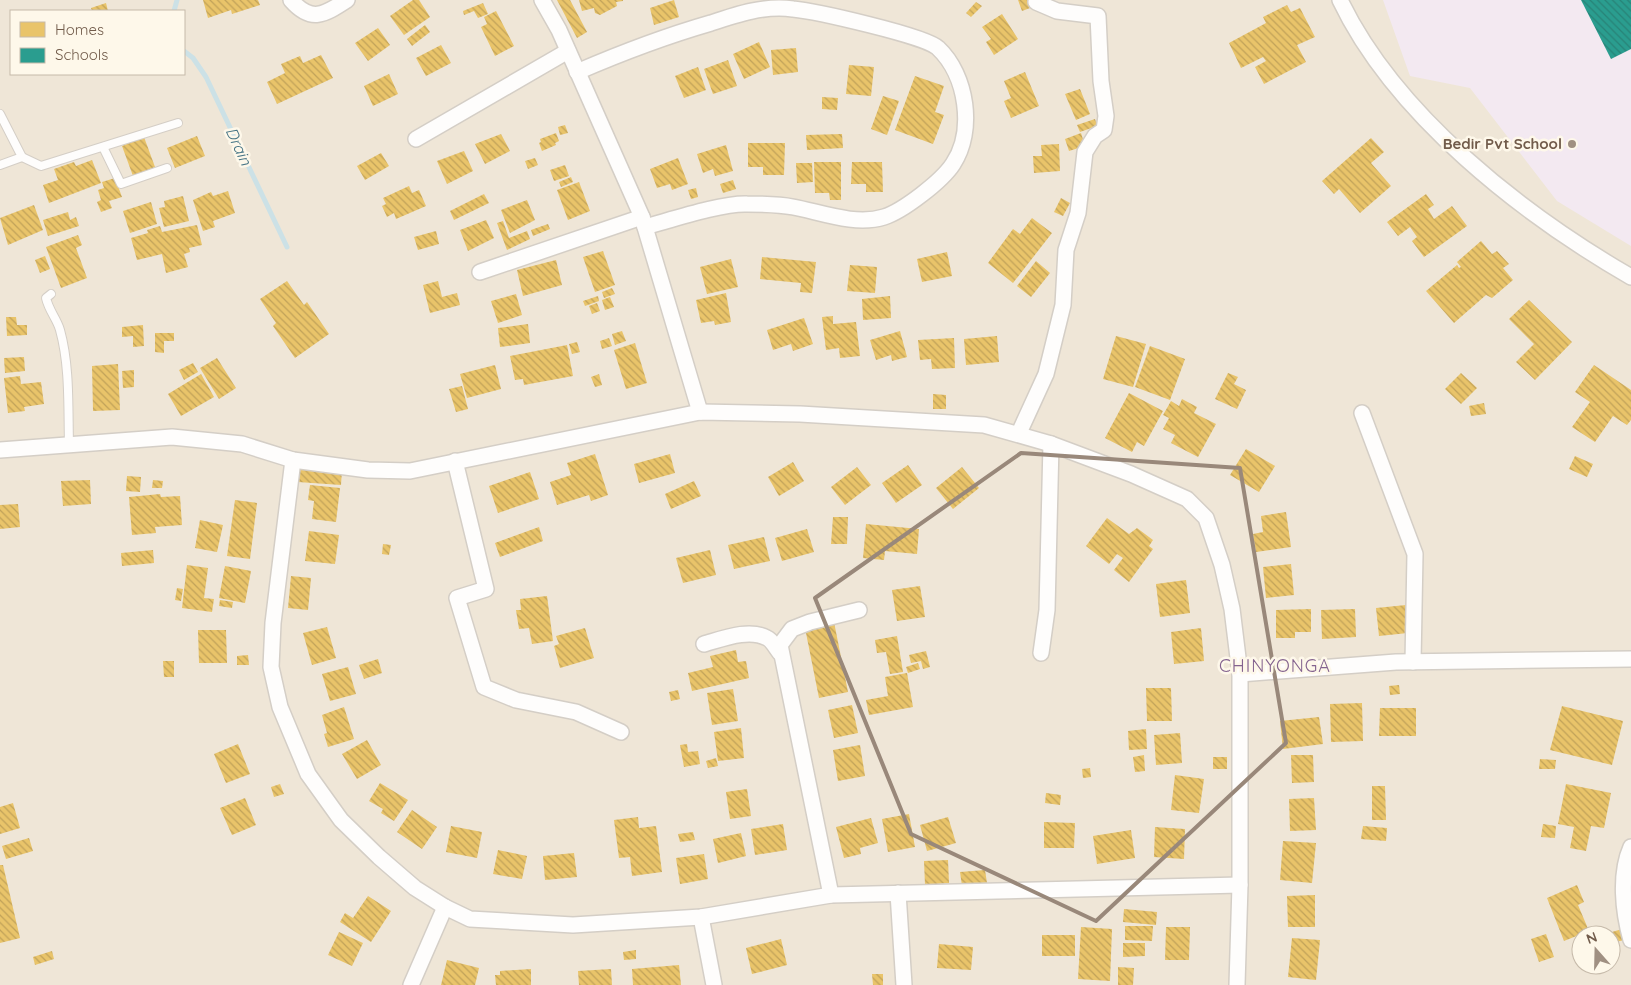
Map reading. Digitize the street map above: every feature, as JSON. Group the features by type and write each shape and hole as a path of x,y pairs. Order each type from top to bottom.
{"street":[{"path":"291,0 301,12 316,16 330,11 347,0"},
{"path":"542,0 578,72 643,222 700,412"},
{"path":"1340,0 1352,27 1412,107 1482,172 1550,225 1631,277"},
{"path":"1019,433 1046,374 1063,306 1066,250 1078,214 1085,152 1095,136 1104,130 1106,116 1101,81 1098,16 1057,11 1036,2"},
{"path":"480,272 643,222 744,203 790,207 859,219 882,218 909,204 953,165 963,139 967,109 955,71 937,47 821,7 792,8 773,5 753,10 646,44 578,72"},
{"path":"416,139 568,51"},
{"path":"0,450 172,437 242,444 293,460 376,470 410,470 700,412 800,414 984,425 1019,433 1131,474 1187,499 1206,518 1222,564 1230,600 1240,674 1240,885 1237,985"},
{"path":"1362,413 1415,554 1413,662"},
{"path":"1041,654 1047,610 1051,444"},
{"path":"293,460 273,623 271,667 280,707 308,774 341,820 379,857 415,888 445,907 470,919 527,924 573,925 701,918 831,895 938,890 1240,885"},
{"path":"455,461 486,589 457,598 484,687 516,700 576,712 621,732"},
{"path":"831,895 780,653 780,645 792,628 859,610"},
{"path":"704,644 734,636 758,634 769,638 780,653"},
{"path":"1240,674 1413,662 1631,659"},
{"path":"1631,847 1625,862 1625,898 1631,940"},
{"path":"898,893 904,985"},
{"path":"411,985 445,907"},
{"path":"701,918 714,985"}],"lane":[{"path":"0,114 22,157 41,166 178,123"},
{"path":"103,147 121,184 167,168"},
{"path":"0,165 22,157"},
{"path":"51,294 46,298 49,311 60,329 66,360 69,444"}],"highlighted area":[{"path":"1021,453 1240,468 1286,743 1096,921 911,834 815,598"}],"shaded area":[{"name":"CHINYONGA","path":"0,0 1631,0 1631,985 0,985"},
{"name":"Bedir Pvt School","path":"1383,0 1631,0 1631,246 1557,201 1470,88 1410,76"}],"building: Homes":[{"path":"203,0 258,0 260,5 232,14 231,10 208,18"},
{"path":"413,0 419,0 430,17 404,35 390,16"},
{"path":"557,0 570,0 587,32 577,38"},
{"path":"579,0 623,1 616,2 617,6 600,15 595,13 594,8 582,11"},
{"path":"674,0 679,17 654,25 650,8"},
{"path":"1018,0 1027,0 1030,8 1022,11"},
{"path":"976,2 982,6 971,17 966,13"},
{"path":"106,3 108,10 92,10 91,8"},
{"path":"483,3 488,14 478,18 474,11 464,15 463,11"},
{"path":"1287,5 1291,12 1300,8 1315,37 1297,45 1306,62 1264,84 1255,67 1266,61 1263,57 1241,68 1229,43 1266,23 1263,17"},
{"path":"496,11 514,46 495,56 481,27 487,24 484,17"},
{"path":"1002,14 1018,39 994,55 986,42 991,39 982,27"},
{"path":"425,25 430,32 412,46 407,39"},
{"path":"378,28 390,45 368,61 355,43"},
{"path":"759,42 770,67 744,79 733,54"},
{"path":"441,45 451,63 426,76 416,58"},
{"path":"796,48 798,72 773,75 771,50"},
{"path":"321,55 333,78 277,104 267,82 285,73 281,64 300,56 303,63"},
{"path":"728,60 737,86 713,94 704,69"},
{"path":"849,65 874,67 871,96 846,94"},
{"path":"698,67 706,90 684,98 675,76"},
{"path":"1025,72 1039,106 1011,118 1004,101 1011,98 1004,81"},
{"path":"389,74 398,94 373,106 364,86"},
{"path":"915,76 944,86 935,112 944,115 933,144 895,130"},
{"path":"1080,89 1090,114 1076,120 1065,94"},
{"path":"883,96 899,101 887,135 871,129"},
{"path":"822,97 838,98 837,110 822,109"},
{"path":"1095,119 1097,126 1080,132 1077,125"},
{"path":"565,125 568,133 560,135 558,127"},
{"path":"556,133 559,141 555,143 556,145 542,151 539,143 541,142 540,139"},
{"path":"1081,133 1085,146 1069,151 1065,139"},
{"path":"501,134 510,151 485,164 475,144"},
{"path":"842,134 843,148 807,150 806,135"},
{"path":"197,136 205,156 175,168 167,148"},
{"path":"144,137 155,167 133,176 122,146"},
{"path":"1371,138 1384,152 1371,163 1391,186 1360,213 1339,189 1334,194 1322,181"},
{"path":"748,143 785,143 784,175 763,175 763,167 748,167"},
{"path":"1059,144 1060,171 1034,173 1033,156 1042,156 1041,145"},
{"path":"726,145 733,171 715,176 713,169 703,173 697,154"},
{"path":"464,151 473,171 447,184 437,161"},
{"path":"381,153 389,166 365,180 357,166"},
{"path":"535,158 538,165 528,169 525,161"},
{"path":"678,158 688,184 672,190 670,184 657,188 650,169"},
{"path":"92,160 101,183 49,203 43,185 58,180 54,169 74,162 76,166"},
{"path":"814,162 841,162 841,200 830,200 829,193 815,193"},
{"path":"852,162 882,162 883,192 866,192 866,184 851,184"},
{"path":"796,163 812,163 813,182 797,183"},
{"path":"565,165 569,176 554,181 550,170"},
{"path":"571,177 573,182 561,187 559,182"},
{"path":"115,178 122,197 109,201 112,208 101,212 97,202 101,200 98,190 104,188 102,182"},
{"path":"733,180 736,189 723,193 720,184"},
{"path":"579,182 590,211 568,220 557,190"},
{"path":"409,186 412,193 419,190 426,206 396,219 394,213 387,217 382,206 386,204 383,198"},
{"path":"696,188 698,197 691,199 688,190"},
{"path":"228,191 235,213 213,221 215,227 203,231 193,200 211,192 213,196"},
{"path":"484,194 489,203 454,220 450,211"},
{"path":"1426,194 1434,205 1428,209 1434,219 1452,206 1467,226 1424,257 1412,241 1417,237 1410,227 1398,236 1387,222"},
{"path":"183,196 189,221 164,227 159,208 165,207 164,201"},
{"path":"1061,198 1070,203 1063,216 1054,212"},
{"path":"527,200 535,220 510,233 501,210"},
{"path":"151,202 157,224 130,233 123,211"},
{"path":"34,205 43,230 8,245 0,218"},
{"path":"68,212 70,220 76,217 79,226 48,236 43,220"},
{"path":"1032,218 1052,233 1013,283 988,263 1013,229 1020,234"},
{"path":"486,220 494,238 468,251 460,230"},
{"path":"503,221 509,238 527,231 530,239 507,250 497,223"},
{"path":"548,224 550,229 533,236 531,230"},
{"path":"197,225 202,245 189,248 190,252 184,254 188,267 166,273 162,254 137,260 131,238 148,233 147,230 160,226 162,232"},
{"path":"436,231 439,244 418,250 414,237"},
{"path":"78,235 82,245 76,248 87,278 61,288 46,247"},
{"path":"1481,241 1492,254 1497,251 1509,264 1503,268 1513,280 1492,298 1486,295 1454,323 1426,291 1457,265 1459,268 1461,267 1457,262"},
{"path":"603,251 615,285 595,292 583,257"},
{"path":"947,252 952,276 922,282 917,259"},
{"path":"45,256 50,269 40,273 35,260"},
{"path":"762,257 816,262 812,293 800,292 801,283 760,279"},
{"path":"731,259 738,287 707,294 700,267"},
{"path":"556,260 562,285 523,296 517,270"},
{"path":"1036,261 1050,273 1031,297 1017,286"},
{"path":"850,265 877,267 875,293 847,291"},
{"path":"287,281 304,305 307,302 329,334 295,358 273,326 276,323 260,299"},
{"path":"438,281 442,297 457,293 460,305 430,313 423,285"},
{"path":"612,288 615,294 604,298 602,292"},
{"path":"726,293 731,322 715,325 714,321 701,323 696,300"},
{"path":"516,294 522,315 498,323 491,301"},
{"path":"598,296 599,301 585,306 583,301"},
{"path":"890,296 891,318 863,320 862,299"},
{"path":"610,297 614,307 605,310 602,300"},
{"path":"1529,300 1572,342 1535,380 1516,362 1534,344 1509,319"},
{"path":"597,303 600,311 592,314 589,306"},
{"path":"833,316 833,324 856,322 860,356 840,358 839,348 826,350 822,317"},
{"path":"6,317 16,317 17,325 27,325 27,335 7,336"},
{"path":"804,318 813,344 793,351 791,344 773,350 767,330"},
{"path":"528,324 530,343 500,347 498,328"},
{"path":"143,325 144,346 133,347 133,336 122,337 122,327"},
{"path":"622,331 626,341 615,345 612,334"},
{"path":"900,331 907,357 892,361 891,355 876,360 870,340"},
{"path":"155,333 174,333 174,341 164,341 164,353 155,352"},
{"path":"997,336 999,362 966,365 964,339"},
{"path":"1116,336 1146,344 1133,387 1103,379"},
{"path":"609,338 612,346 602,349 600,341"},
{"path":"954,338 955,368 932,369 931,359 920,360 918,340"},
{"path":"577,342 580,352 572,354 569,344"},
{"path":"635,343 647,383 626,389 614,350"},
{"path":"567,345 573,376 524,385 523,379 515,380 510,356"},
{"path":"1150,346 1185,359 1170,400 1135,387"},
{"path":"24,357 25,371 5,373 4,358"},
{"path":"217,358 236,388 219,399 200,368"},
{"path":"193,363 198,372 184,380 179,370"},
{"path":"118,364 120,410 93,411 92,366"},
{"path":"495,365 501,389 467,398 460,374"},
{"path":"1594,365 1631,390 1631,420 1627,425 1613,416 1595,442 1572,427 1590,402 1575,392"},
{"path":"134,370 134,387 123,388 122,371"},
{"path":"1228,373 1238,377 1234,384 1246,390 1237,409 1215,399"},
{"path":"1461,373 1477,388 1461,404 1445,389"},
{"path":"201,374 214,397 181,416 168,394"},
{"path":"599,374 602,385 595,387 591,377"},
{"path":"20,376 21,384 41,382 44,404 24,407 25,411 8,413 4,378"},
{"path":"462,386 468,409 456,412 449,389"},
{"path":"1129,393 1163,411 1144,446 1137,442 1132,452 1105,438"},
{"path":"933,394 946,395 946,409 933,409"},
{"path":"1182,399 1197,407 1194,413 1216,424 1198,457 1171,443 1175,435 1163,429 1169,418 1163,415 1171,401 1179,406"},
{"path":"1484,403 1486,414 1471,416 1469,406"},
{"path":"1246,449 1275,466 1259,492 1230,475"},
{"path":"595,454 608,495 591,501 589,495 557,505 550,482 571,475 567,463"},
{"path":"670,454 675,473 639,483 634,464"},
{"path":"1575,456 1593,464 1587,477 1569,469"},
{"path":"793,462 804,481 779,496 768,477"},
{"path":"908,465 922,485 896,503 882,483"},
{"path":"857,467 871,485 845,505 831,487"},
{"path":"962,467 979,488 953,509 936,488"},
{"path":"299,468 342,470 341,485 298,482"},
{"path":"530,472 539,499 498,513 489,486"},
{"path":"127,476 141,477 140,492 126,491"},
{"path":"90,480 91,504 63,506 61,481"},
{"path":"153,480 163,481 162,488 152,488"},
{"path":"694,481 701,496 671,509 665,494"},
{"path":"310,485 340,488 336,522 312,519 314,501 308,500"},
{"path":"160,494 161,497 180,496 182,525 155,527 156,533 132,535 129,497"},
{"path":"235,500 257,503 250,559 227,556"},
{"path":"18,504 20,527 0,529 0,505"},
{"path":"1286,512 1291,547 1256,552 1253,534 1263,532 1261,516"},
{"path":"833,517 848,517 847,544 831,544"},
{"path":"1107,518 1129,534 1137,528 1153,540 1149,546 1153,549 1129,582 1114,570 1123,558 1117,554 1109,564 1086,546"},
{"path":"200,520 223,525 217,552 195,548"},
{"path":"866,524 919,529 917,554 885,551 884,560 863,558"},
{"path":"539,527 543,541 500,557 495,543"},
{"path":"807,529 814,552 782,561 775,538"},
{"path":"309,531 339,535 335,564 305,561"},
{"path":"764,537 770,561 734,569 728,545"},
{"path":"383,544 391,545 389,555 382,554"},
{"path":"153,550 154,563 122,566 121,553"},
{"path":"710,550 716,575 683,583 676,558"},
{"path":"1291,564 1294,595 1266,598 1263,567"},
{"path":"187,565 208,568 204,598 214,599 212,612 182,608"},
{"path":"225,566 251,571 245,603 219,598"},
{"path":"291,576 311,578 308,610 288,608"},
{"path":"1186,580 1190,613 1160,617 1156,584"},
{"path":"920,586 925,617 897,621 892,590"},
{"path":"177,588 183,589 181,601 175,600"},
{"path":"547,596 553,641 532,644 529,628 519,629 516,610 521,610 520,599"},
{"path":"220,600 233,602 232,608 219,606"},
{"path":"1406,605 1408,633 1379,636 1376,608"},
{"path":"1311,609 1311,632 1295,632 1295,638 1276,638 1276,610"},
{"path":"1355,609 1356,637 1322,639 1321,610"},
{"path":"834,622 848,692 819,698 805,628"},
{"path":"327,627 336,658 312,665 303,633"},
{"path":"585,628 594,658 560,668 554,646 559,644 556,636"},
{"path":"1201,628 1204,661 1174,664 1171,632"},
{"path":"198,630 226,630 227,663 199,663"},
{"path":"897,636 903,672 890,674 886,652 877,653 875,640"},
{"path":"736,650 738,662 746,661 749,678 692,691 688,673 713,667 710,656"},
{"path":"926,651 930,667 923,669 921,661 911,663 909,655"},
{"path":"248,655 249,665 237,665 237,656"},
{"path":"378,659 382,673 364,679 359,665"},
{"path":"163,661 174,661 174,677 164,677"},
{"path":"918,663 920,669 908,673 906,667"},
{"path":"348,667 356,694 330,701 322,674"},
{"path":"907,673 913,707 869,715 866,700 888,696 885,677"},
{"path":"1399,685 1400,694 1390,695 1389,686"},
{"path":"1146,688 1171,688 1172,721 1147,721"},
{"path":"733,689 738,721 712,725 707,693"},
{"path":"678,690 680,699 671,701 669,692"},
{"path":"1362,703 1363,741 1331,742 1330,704"},
{"path":"852,705 858,733 834,738 828,710"},
{"path":"1562,706 1623,721 1612,765 1550,750"},
{"path":"344,707 354,739 328,747 324,734 327,733 322,715"},
{"path":"1380,708 1416,708 1416,736 1379,736"},
{"path":"1319,717 1323,744 1283,749 1280,721"},
{"path":"741,728 744,758 718,761 714,732"},
{"path":"1146,729 1147,749 1129,750 1128,731"},
{"path":"1180,733 1182,763 1156,765 1154,735"},
{"path":"367,740 381,765 357,779 342,754"},
{"path":"238,744 250,774 226,783 214,754"},
{"path":"687,744 688,752 698,751 700,764 684,767 680,745"},
{"path":"860,745 865,776 838,781 833,750"},
{"path":"1144,755 1145,771 1135,772 1133,757"},
{"path":"1291,755 1313,755 1314,782 1292,783"},
{"path":"1213,757 1227,757 1227,769 1213,769"},
{"path":"716,758 718,766 708,768 706,761"},
{"path":"1540,759 1556,760 1555,769 1539,769"},
{"path":"1090,768 1091,777 1083,778 1082,769"},
{"path":"1175,775 1204,779 1199,813 1171,810"},
{"path":"380,783 408,800 394,821 381,813 383,809 369,801"},
{"path":"280,784 284,794 274,797 271,787"},
{"path":"1566,784 1611,793 1604,828 1591,826 1586,851 1570,848 1574,827 1558,824"},
{"path":"1372,786 1385,786 1386,820 1372,820"},
{"path":"747,789 751,816 730,819 726,792"},
{"path":"1046,793 1061,795 1060,805 1045,803"},
{"path":"245,798 256,825 232,835 220,808"},
{"path":"1314,798 1316,830 1290,831 1289,799"},
{"path":"13,803 20,828 0,834 0,807"},
{"path":"412,810 437,827 422,849 397,832"},
{"path":"909,814 915,847 888,852 882,819"},
{"path":"638,817 639,828 656,826 662,872 632,876 630,857 619,858 614,820"},
{"path":"948,817 956,843 927,851 920,825"},
{"path":"871,818 878,843 860,848 861,854 844,858 836,827"},
{"path":"1044,822 1075,823 1074,848 1044,848"},
{"path":"783,824 787,850 755,855 751,829"},
{"path":"1543,824 1556,826 1555,838 1541,837"},
{"path":"451,826 482,832 477,858 446,852"},
{"path":"1363,826 1387,828 1386,841 1361,839"},
{"path":"1155,827 1185,829 1184,859 1154,857"},
{"path":"1131,830 1135,858 1097,864 1093,836"},
{"path":"693,832 695,840 680,842 678,834"},
{"path":"741,833 746,856 718,863 713,839"},
{"path":"29,838 33,851 6,859 2,846"},
{"path":"1283,841 1316,843 1312,883 1280,880"},
{"path":"498,850 527,856 522,879 493,874"},
{"path":"574,853 577,877 545,880 543,856"},
{"path":"704,854 708,879 680,884 676,858"},
{"path":"948,860 949,883 925,885 924,861"},
{"path":"0,865 3,865 20,938 0,943"},
{"path":"985,870 987,883 962,886 960,872"},
{"path":"1577,885 1584,902 1578,905 1586,925 1571,925 1571,938 1564,941 1547,898"},
{"path":"1315,895 1315,927 1288,927 1287,896"},
{"path":"368,896 391,911 371,942 340,922 345,913 353,918"},
{"path":"1124,909 1157,912 1156,925 1123,922"},
{"path":"1125,926 1153,926 1152,941 1125,940"},
{"path":"1081,927 1112,929 1110,981 1078,979"},
{"path":"1166,927 1190,927 1189,960 1165,960"},
{"path":"1621,929 1625,940 1621,941"},
{"path":"339,932 363,943 352,966 328,955"},
{"path":"1546,934 1554,957 1539,962 1531,939"},
{"path":"1042,935 1075,935 1075,956 1042,956"},
{"path":"1292,938 1320,940 1316,980 1288,977"},
{"path":"781,939 787,965 752,974 746,948"},
{"path":"1123,943 1145,943 1145,956 1123,957"},
{"path":"939,944 973,947 971,970 937,968"},
{"path":"636,950 636,959 624,960 623,952"},
{"path":"52,951 54,959 35,965 33,957"},
{"path":"447,960 479,968 475,985 441,985"},
{"path":"679,965 681,985 633,985 632,969"},
{"path":"1118,967 1134,968 1133,985 1118,985"},
{"path":"531,969 531,985 496,985 495,975 500,975 500,971"},
{"path":"611,969 612,985 579,985 578,971"},
{"path":"872,974 883,974 883,985 873,985"}],"building: Schools":[{"path":"1581,0 1631,0 1631,49 1611,59"}],"waterway":[{"name":"Drain","path":"174,10 177,0"},
{"name":"Drain","path":"185,52 193,58 206,77 287,247"}],"place":[{"name":"Bedir Pvt School","path":"1572,144"}],"district":[{"name":"CHINYONGA","path":"1275,666"}]}
